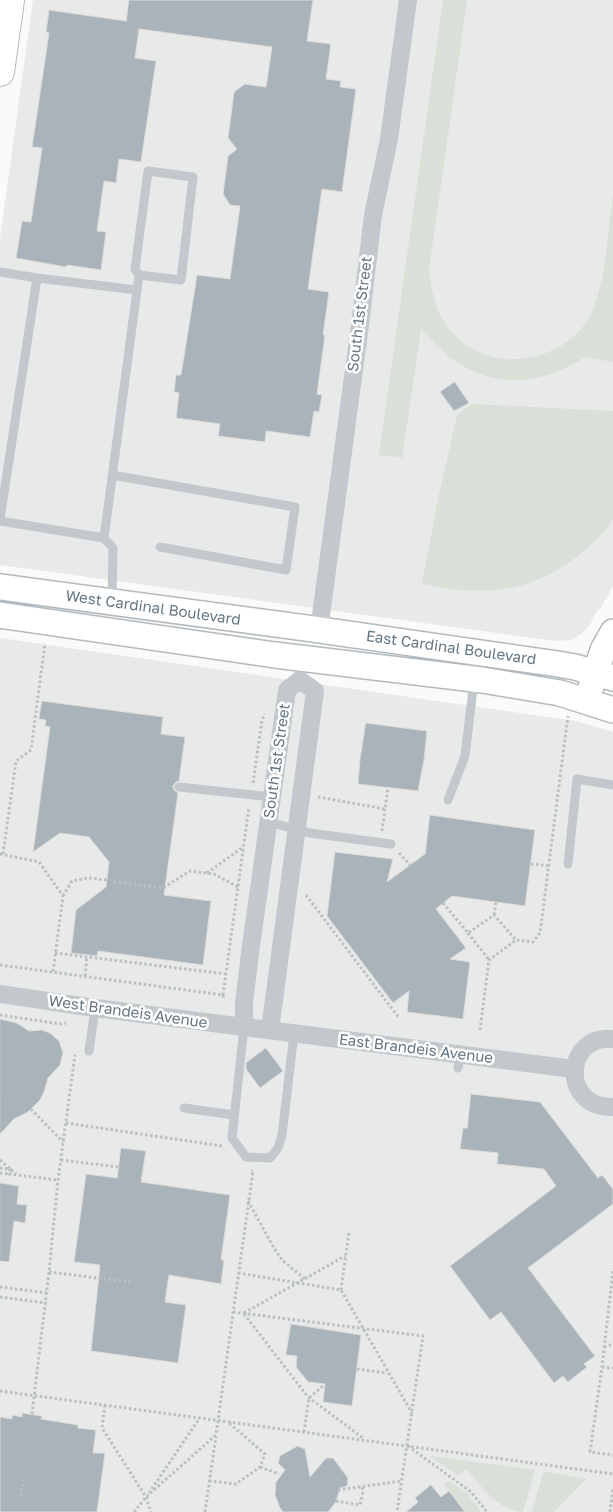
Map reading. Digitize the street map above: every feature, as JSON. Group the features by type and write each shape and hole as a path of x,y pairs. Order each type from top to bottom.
{"main road":[{"path":"0,72 10,0"},
{"name":"West Cardinal Boulevard","path":"0,587 312,629"},
{"name":"West Cardinal Boulevard","path":"0,615 301,669"},
{"name":"East Cardinal Boulevard","path":"312,629 558,664 604,675"},
{"path":"578,708 604,675 603,650 613,632"},
{"name":"East Cardinal Boulevard","path":"301,669 474,679 560,693 578,708"},
{"path":"578,708 613,710"}],"street":[{"name":"South 1st Street","path":"257,1029 245,991 287,690 301,669 312,629 360,324 372,215 389,139 408,0"},
{"name":"South 1st Street","path":"257,1029 297,830 315,691 301,669"},
{"name":"West Brandeis Avenue","path":"0,994 257,1029"},
{"name":"East Brandeis Avenue","path":"257,1029 459,1061 574,1069"},
{"path":"613,1040 600,1040 590,1044 577,1059 574,1069 574,1079 578,1089 585,1098 594,1104 604,1107 613,1106"}],"lane":[{"path":"104,538 137,290 137,272 148,172 194,177 181,280 137,272"},
{"path":"0,272 137,290"},
{"path":"37,278 0,520 104,538 113,548 112,602"},
{"path":"112,476 295,507 286,570 160,547"},
{"path":"448,800 465,756 474,679"},
{"path":"568,864 577,779 613,785"},
{"path":"178,787 272,798"},
{"path":"269,822 297,830 391,844"},
{"path":"89,1051 95,1008"},
{"path":"257,1029 234,1115 232,1138 246,1157 270,1158 278,1148 282,1135 294,1034"},
{"path":"184,1108 234,1115"}],"path":[{"path":"45,640 31,750 16,761 2,854 39,862 64,896"},
{"path":"224,1000 223,995 243,846 262,720 269,708"},
{"path":"494,915 516,940 533,942 540,933 578,708"},
{"path":"314,797 385,809 388,788"},
{"path":"206,873 243,846"},
{"path":"530,864 550,866"},
{"path":"114,882 163,888 190,871 214,874 238,887"},
{"path":"53,972 64,896 72,881 89,878 107,880"},
{"path":"303,892 399,1018"},
{"path":"468,933 494,915 496,902"},
{"path":"443,903 489,960 480,1030"},
{"path":"489,960 516,940"},
{"path":"55,953 226,974"},
{"path":"85,976 88,957"},
{"path":"0,965 223,995"},
{"path":"0,1015 61,1024 68,1022"},
{"path":"32,1414 46,1304 58,1180 76,1049"},
{"path":"31,1109 64,1142"},
{"path":"66,1123 225,1146 224,1138"},
{"path":"0,1160 16,1174"},
{"path":"61,1160 118,1167"},
{"path":"0,1168 10,1169"},
{"path":"205,1512 253,1171 244,1168"},
{"path":"9,1174 10,1169"},
{"path":"0,1173 58,1180"},
{"path":"248,1201 282,1260 305,1279"},
{"path":"349,1232 341,1290 412,1414"},
{"path":"243,1313 346,1256"},
{"path":"613,1270 590,1452 613,1455"},
{"path":"49,1272 130,1282"},
{"path":"238,1273 341,1290"},
{"path":"0,1287 47,1293"},
{"path":"0,1297 46,1304"},
{"path":"233,1312 423,1336 397,1512"},
{"path":"243,1313 309,1398 364,1439"},
{"path":"604,1347 613,1344"},
{"path":"602,1367 613,1368"},
{"path":"357,1369 388,1373"},
{"path":"304,1432 309,1398 325,1384"},
{"path":"0,1391 35,1394 199,1419 364,1439 613,1474"},
{"path":"105,1405 102,1428 146,1497 151,1512"},
{"path":"134,1512 199,1419"},
{"path":"209,1480 236,1484 260,1467 265,1454 228,1422"},
{"path":"146,1497 216,1435"},
{"path":"407,1446 471,1492 487,1512"},
{"path":"260,1467 279,1474"},
{"path":"21,1496 24,1477"},
{"path":"338,1490 402,1481"},
{"path":"336,1501 360,1505 363,1492 362,1486"},
{"path":"610,1512 613,1489"}],"shaded area":[{"path":"33,0 613,0 613,586 600,610 598,609 591,623 581,634 571,640 555,641 0,565 0,238"},
{"path":"443,0 467,0 429,269 433,293 440,315 449,329 464,343 480,353 499,358 518,359 537,356 555,349 571,338 585,324 592,313 597,298 605,263 613,195 613,362 585,357 555,373 523,380 506,380 474,372 458,363 443,352 421,330 402,458 379,455"},
{"path":"472,404 613,411 612,521 593,543 567,564 528,583 488,591 445,588 422,584 438,499 457,415"},
{"path":"0,638 576,721 613,732 613,1512 0,1512"},
{"path":"430,1456 535,1470 523,1512 507,1508 499,1503 467,1469 458,1476"},
{"path":"543,1472 586,1479 554,1512 532,1512"},
{"path":"449,1481 467,1493 481,1512 465,1512 444,1484"}],"building":[{"path":"129,0 313,0 307,41 331,44 326,79 341,81 340,87 356,89 342,192 322,189 308,289 329,292 317,394 322,395 319,412 314,411 310,437 266,431 265,442 218,436 220,424 176,418 179,393 174,392 176,375 181,375 197,275 230,279 240,206 230,205 223,194 228,156 237,149 228,138 234,92 245,84 266,87 272,47 139,29 135,58 156,61 141,162 119,159 116,183 104,181 97,231 106,232 101,270 67,265 66,267 16,258 22,221 31,222 42,148 32,147 49,33 46,32 49,10 126,21"},
{"path":"455,382 469,403 454,411 440,392"},
{"path":"42,701 163,717 161,734 185,737 179,781 173,786 174,790 178,793 164,895 211,901 203,965 98,951 97,956 71,953 76,910 106,887 109,862 89,837 60,833 33,852 50,727 45,726 46,720 39,719"},
{"path":"366,723 427,731 418,791 358,784"},
{"path":"430,815 535,830 525,906 452,896 436,909 466,948 450,959 470,962 463,1019 407,1012 409,991 393,1003 327,916 335,852 393,859 387,882 425,854"},
{"path":"0,1019 17,1023 29,1031 42,1030 50,1033 59,1041 63,1053 60,1065 48,1078 40,1100 28,1112 14,1119 0,1134"},
{"path":"266,1048 283,1071 260,1088 246,1069 246,1063"},
{"path":"471,1094 540,1102 598,1178 602,1175 613,1189 613,1204 528,1268 595,1356 584,1364 587,1367 568,1382 563,1376 554,1383 501,1312 490,1320 450,1266 556,1186 544,1169 497,1164 498,1153 460,1149 463,1128 467,1128"},
{"path":"121,1148 146,1151 141,1182 230,1195 221,1260 224,1260 221,1284 169,1275 165,1302 186,1305 178,1363 91,1351 100,1265 74,1262 86,1174 117,1178"},
{"path":"0,1183 19,1186 17,1204 27,1205 25,1223 14,1221 9,1262 0,1261"},
{"path":"291,1324 361,1335 352,1406 323,1402 325,1384 308,1382 296,1367 297,1356 286,1355"},
{"path":"22,1413 42,1416 41,1419 78,1425 78,1428 96,1430 93,1453 105,1453 97,1512 0,1512 0,1417 12,1419 12,1415 22,1417"},
{"path":"298,1446 305,1449 310,1477 326,1458 333,1458 348,1478 347,1486 340,1488 336,1502 328,1512 283,1512 280,1508 275,1495 276,1482 285,1470 278,1463 280,1456"},
{"path":"431,1485 441,1497 449,1491 465,1512 406,1512 418,1502 415,1498"}]}
